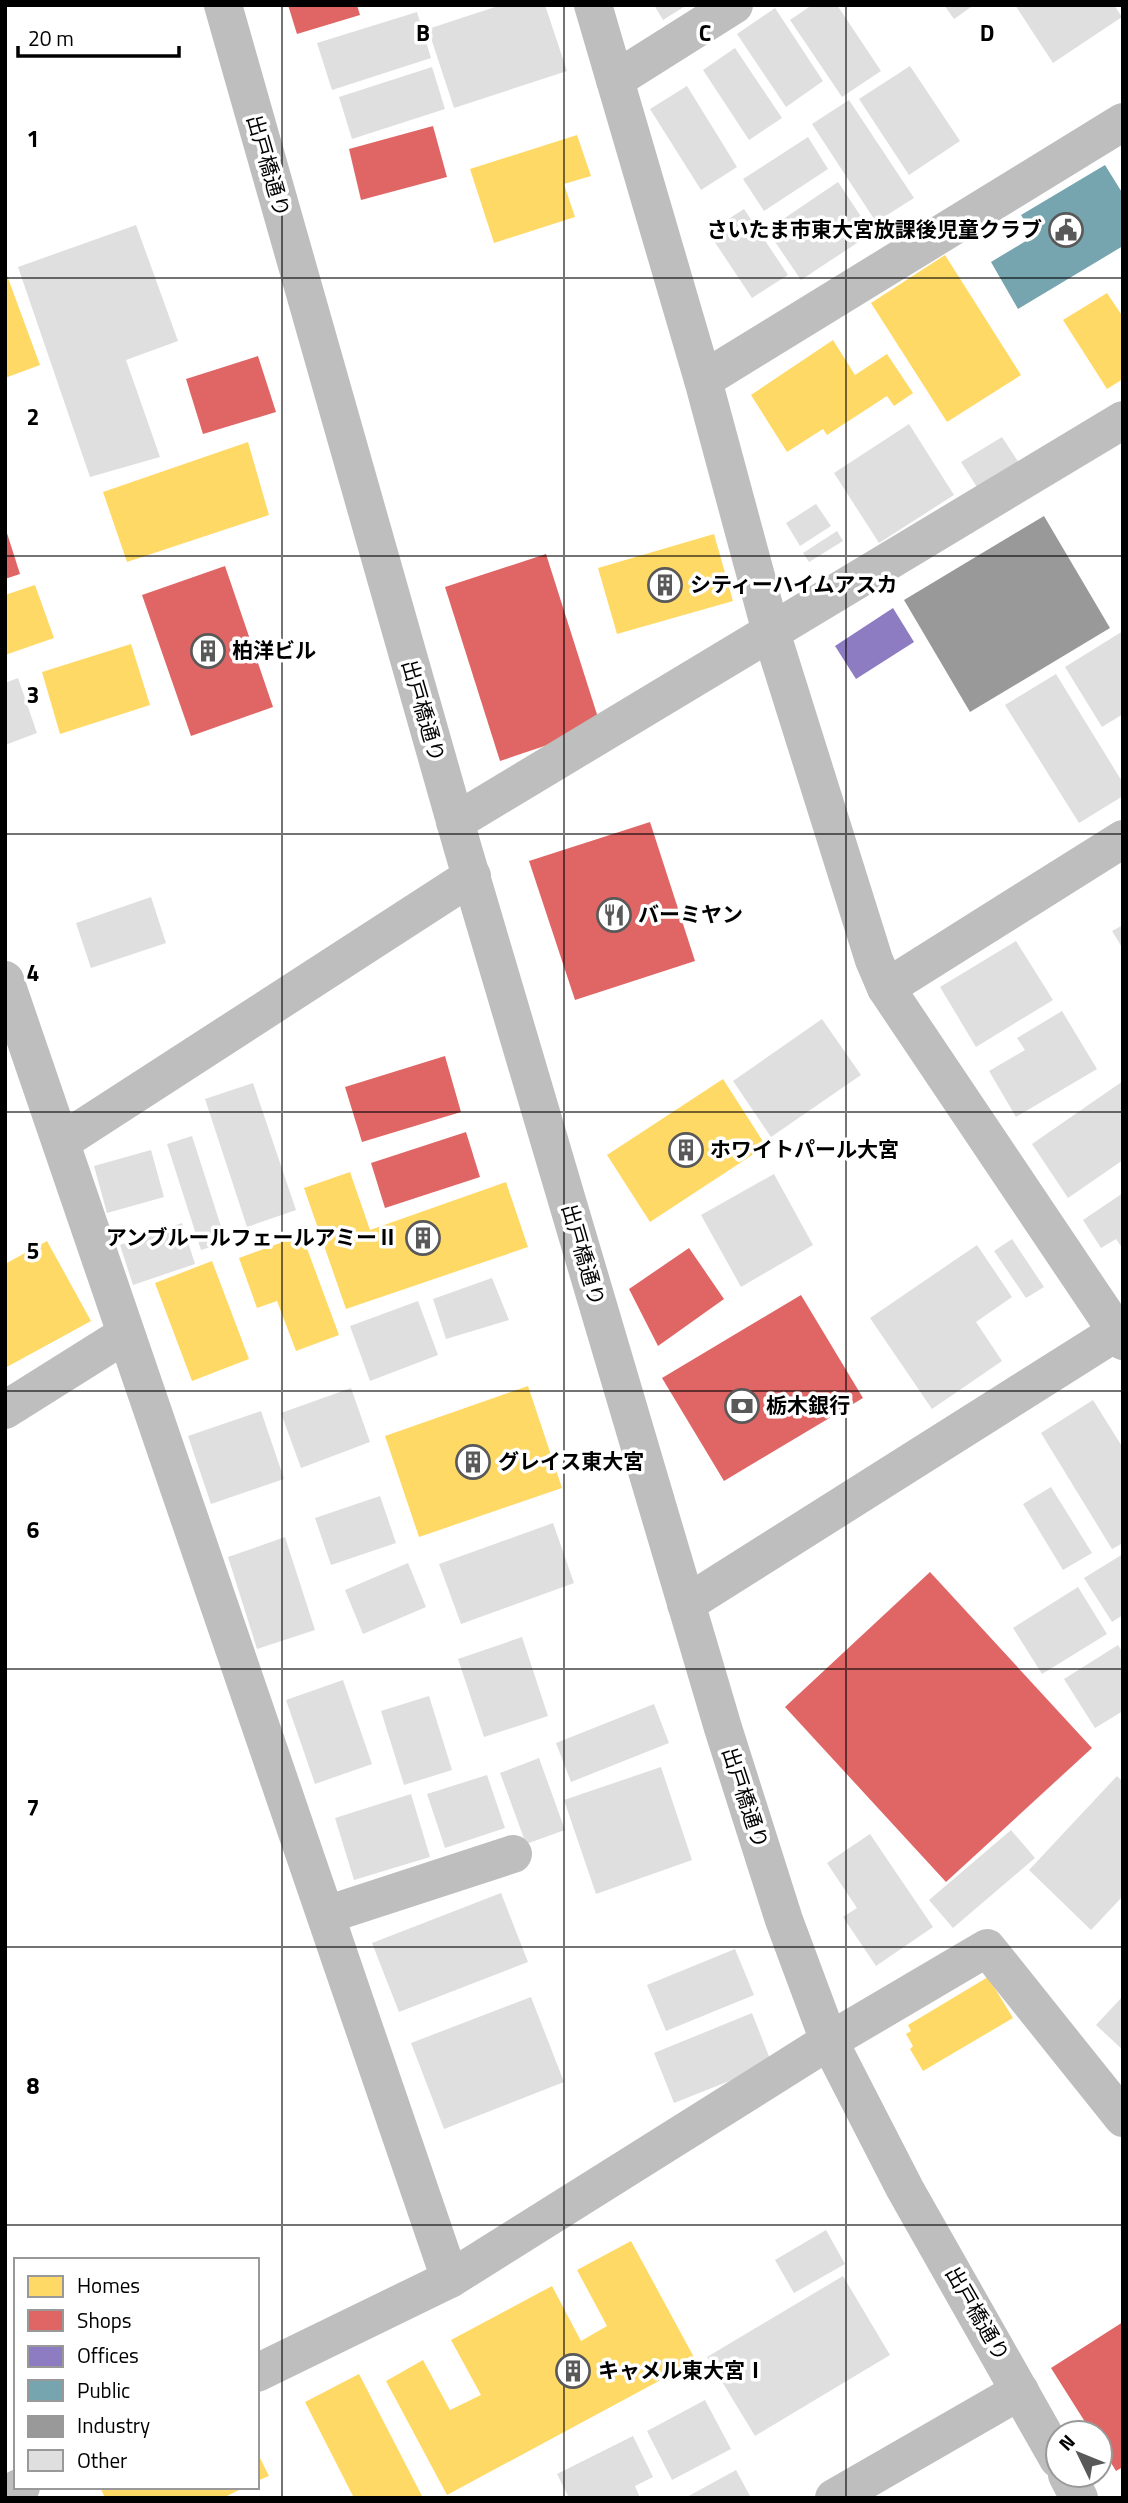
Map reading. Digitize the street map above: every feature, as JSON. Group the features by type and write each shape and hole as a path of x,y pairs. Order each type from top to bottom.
{"street":[{"name":"出戸橋通り","path":"223,5 455,822 686,1604 779,1907 830,2041 905,2189 1044,2434"},
{"path":"593,5 704,380 771,632 874,960 886,988 1121,1334 686,1604"},
{"path":"615,80 734,5"},
{"path":"704,380 1123,122"},
{"path":"455,822 1123,420"},
{"path":"886,988 1123,839"},
{"path":"61,1142 471,876"},
{"path":"5,981 450,2279"},
{"path":"5,1410 126,1334"},
{"path":"326,1915 513,1854"},
{"path":"259,2372 450,2279 830,2041 987,1948 1123,2118"},
{"path":"834,2498 1020,2391"}],"building: Homes":[{"path":"577,135 591,176 564,184 575,217 494,243 470,169"},
{"path":"945,255 1021,375 947,422 871,303"},
{"path":"5,270 40,365 5,378"},
{"path":"1107,293 1123,317 1123,379 1107,389 1063,320"},
{"path":"833,340 855,375 887,354 913,393 894,406 887,396 827,435 823,429 787,452 751,395"},
{"path":"248,442 269,515 127,562 103,492"},
{"name":"シティーハイムアスカ","path":"714,534 733,601 617,634 598,568"},
{"path":"35,585 54,638 5,655 5,595"},
{"path":"131,644 150,705 60,734 42,672"},
{"name":"ホワイトパール大宮","path":"723,1079 766,1146 650,1222 607,1155"},
{"name":"アンブルールフェールアミーⅡ","path":"350,1172 370,1230 506,1182 528,1247 346,1309 304,1188"},
{"path":"302,1235 339,1335 296,1351 277,1301 257,1308 239,1258"},
{"path":"47,1241 91,1321 5,1368 5,1264"},
{"path":"212,1261 249,1359 192,1381 155,1283"},
{"name":"グレイス東大宮","path":"528,1386 562,1488 419,1537 385,1436"},
{"path":"988,1977 1013,2018 923,2071 910,2049 913,2046 906,2034 911,2031 908,2025"},
{"name":"キャメル東大宮Ⅰ","path":"631,2241 696,2361 447,2495 386,2381 423,2360 450,2410 481,2395 451,2340 552,2286 581,2341 607,2326 577,2270"},
{"path":"359,2374 423,2498 354,2498 305,2402"},
{"path":"259,2456 269,2476 259,2480"},
{"path":"101,2489 241,2489 223,2498 105,2498"}],"building: Shops":[{"path":"288,5 357,5 360,15 297,34"},
{"path":"433,126 447,177 361,200 349,149"},
{"path":"258,356 276,412 203,434 186,379"},
{"path":"5,531 20,574 5,579"},
{"path":"546,554 601,727 500,761 445,587"},
{"name":"柏洋ビル","path":"225,566 273,707 191,736 142,595"},
{"path":"650,822 695,961 575,1000 529,861"},
{"path":"445,1056 461,1112 362,1142 345,1087"},
{"path":"466,1132 480,1177 385,1208 371,1163"},
{"path":"689,1248 724,1299 658,1346 629,1289"},
{"path":"801,1295 863,1398 724,1481 662,1378"},
{"path":"930,1572 1092,1748 946,1882 785,1707"},
{"path":"1123,2322 1123,2467 1116,2471 1114,2468 1114,2419 1083,2419 1051,2368"}],"building: Offices":[{"path":"893,608 914,642 856,679 835,646"}],"building: Public":[{"path":"1105,165 1123,194 1123,246 1018,309 991,262 1034,236 1021,215"}],"building: Industry":[{"path":"1044,516 1110,628 970,712 904,600"}],"building: Other":[{"path":"501,5 545,5 567,71 454,108 428,29"},
{"path":"654,5 687,5 663,20"},
{"path":"812,5 837,5 881,71 842,97 790,20"},
{"path":"944,5 974,5 954,19"},
{"path":"1015,5 1114,5 1122,17 1053,63"},
{"path":"775,8 823,81 786,107 737,34"},
{"path":"417,12 431,58 332,90 317,43"},
{"path":"735,48 782,118 749,140 703,70"},
{"path":"910,66 960,141 909,175 859,99"},
{"path":"432,67 445,109 352,139 339,97"},
{"path":"687,86 737,167 701,190 650,109"},
{"path":"849,100 914,198 876,222 812,124"},
{"path":"808,137 828,169 764,211 743,179"},
{"path":"838,182 872,233 801,280 767,230"},
{"path":"744,209 788,275 752,298 708,232"},
{"path":"136,225 178,341 126,360 160,457 90,477 18,267"},
{"path":"909,424 954,495 879,543 834,473"},
{"path":"1002,437 1021,466 980,492 961,462"},
{"path":"816,504 831,526 800,546 786,523"},
{"path":"837,531 843,541 809,562 803,553"},
{"path":"1123,631 1123,714 1102,727 1065,667"},
{"path":"1056,674 1123,783 1123,796 1079,823 1005,705"},
{"path":"18,678 37,733 5,745 5,683"},
{"path":"151,897 166,943 91,968 76,923"},
{"path":"1123,925 1123,949 1112,931"},
{"path":"1016,941 1053,1000 976,1047 940,987"},
{"path":"1062,1011 1097,1069 1016,1117 989,1071 1025,1050 1017,1038"},
{"path":"822,1019 861,1075 771,1137 733,1081"},
{"path":"1123,1081 1123,1160 1068,1198 1032,1144"},
{"path":"253,1083 296,1210 247,1227 205,1099"},
{"path":"192,1136 226,1242 201,1250 167,1144"},
{"path":"151,1150 164,1197 107,1213 94,1166"},
{"path":"774,1174 813,1245 741,1287 701,1215"},
{"path":"1123,1193 1123,1249 1116,1239 1101,1248 1083,1220"},
{"path":"182,1223 195,1264 133,1285 120,1245"},
{"path":"1012,1239 1044,1287 1026,1298 994,1251"},
{"path":"977,1245 1012,1297 976,1322 1002,1361 932,1409 870,1318"},
{"path":"492,1278 509,1320 446,1339 433,1299"},
{"path":"418,1301 438,1355 370,1381 350,1326"},
{"path":"351,1388 370,1442 301,1468 281,1413"},
{"path":"1093,1400 1123,1448 1123,1543 1112,1549 1041,1433"},
{"path":"261,1411 284,1479 211,1504 188,1436"},
{"path":"1051,1487 1092,1553 1063,1570 1023,1504"},
{"path":"380,1496 396,1543 331,1565 315,1518"},
{"path":"553,1523 574,1583 461,1624 439,1564"},
{"path":"285,1537 315,1630 257,1649 228,1557"},
{"path":"1123,1554 1123,1615 1112,1622 1084,1578"},
{"path":"408,1563 426,1607 363,1634 345,1590"},
{"path":"1078,1587 1107,1634 1042,1674 1013,1628"},
{"path":"522,1637 548,1716 484,1737 458,1659"},
{"path":"1118,1645 1123,1653 1123,1711 1095,1728 1064,1679"},
{"path":"343,1680 372,1764 315,1784 286,1700"},
{"path":"429,1696 452,1770 404,1785 381,1711"},
{"path":"654,1704 669,1743 571,1782 556,1743"},
{"path":"539,1758 565,1830 526,1844 500,1773"},
{"path":"661,1767 692,1860 596,1894 564,1800"},
{"path":"487,1775 505,1828 445,1848 427,1794"},
{"path":"1117,1776 1123,1782 1123,1896 1091,1930 1029,1870"},
{"path":"411,1794 430,1857 354,1880 335,1818"},
{"path":"1011,1830 1035,1858 953,1928 929,1900"},
{"path":"870,1834 933,1927 876,1966 843,1917 857,1908 827,1863"},
{"path":"501,1893 528,1962 399,2012 372,1943"},
{"path":"735,1949 754,1995 666,2031 647,1985"},
{"path":"1123,1996 1123,2050 1096,2025"},
{"path":"531,1997 564,2082 444,2129 411,2043"},
{"path":"752,2013 772,2064 674,2103 654,2053"},
{"path":"826,2230 845,2264 794,2293 775,2260"},
{"path":"843,2276 890,2355 755,2436 707,2357"},
{"path":"705,2400 731,2449 672,2480 647,2431"},
{"path":"633,2436 653,2477 635,2486 640,2498 569,2498 557,2474"},
{"path":"736,2470 751,2498 685,2498"}],"place":[{"name":"さいたま市東大宮放課後児童クラブ","path":"1066,230"},
{"name":"シティーハイムアスカ","path":"665,585"},
{"name":"柏洋ビル","path":"208,651"},
{"name":"バーミヤン","path":"614,915"},
{"name":"ホワイトパール大宮","path":"686,1150"},
{"name":"アンブルールフェールアミーⅡ","path":"423,1238"},
{"name":"栃木銀行","path":"742,1406"},
{"name":"グレイス東大宮","path":"473,1462"},
{"name":"キャメル東大宮Ⅰ","path":"573,2371"}]}
